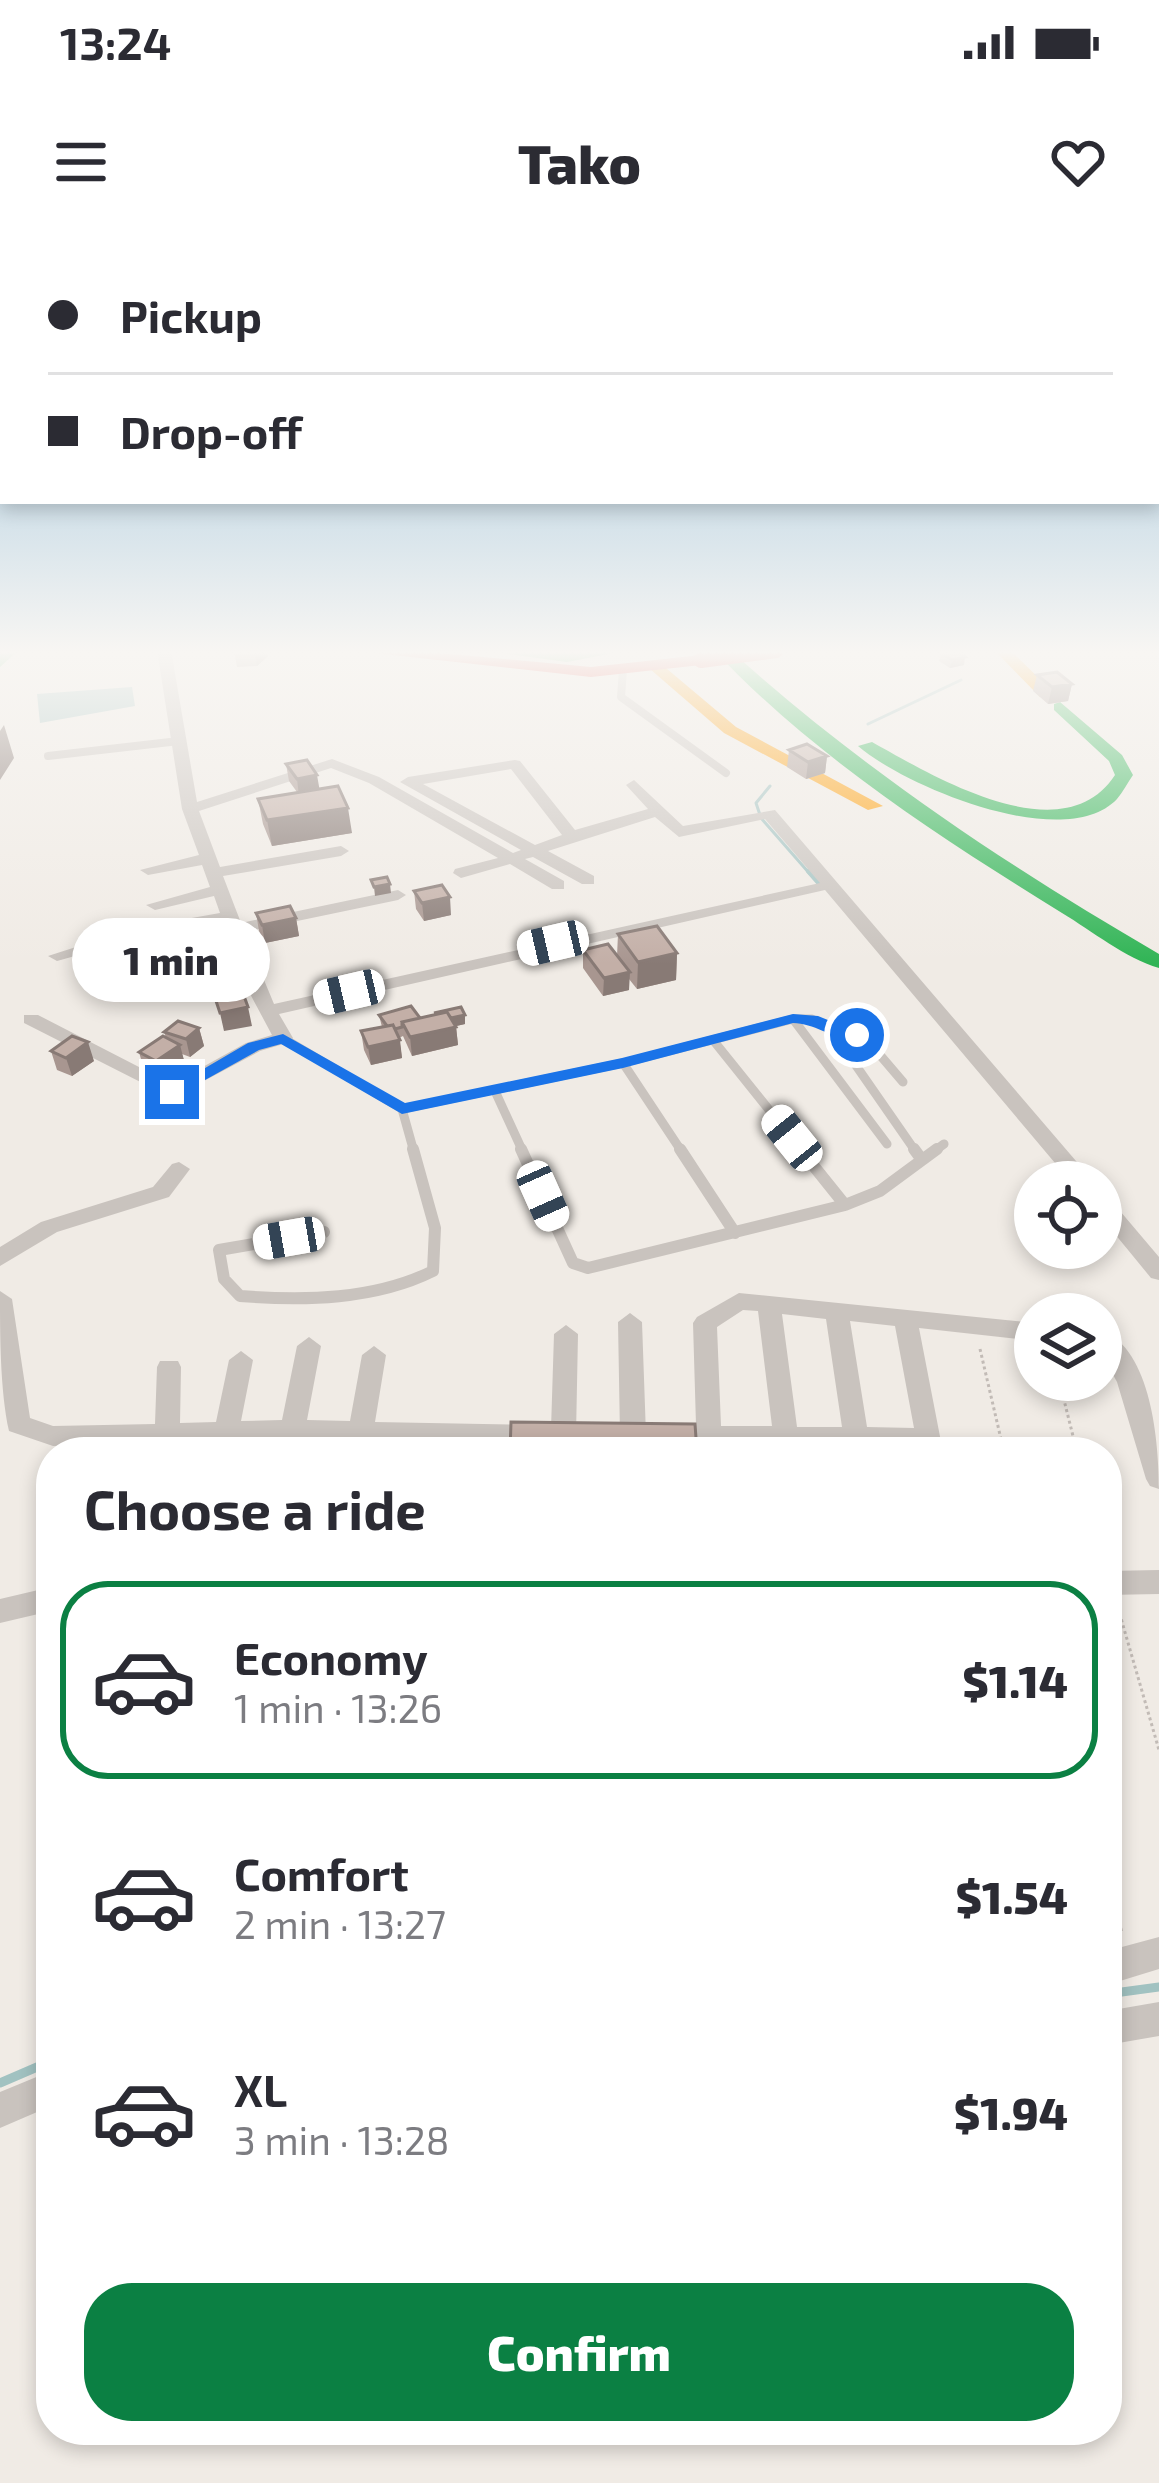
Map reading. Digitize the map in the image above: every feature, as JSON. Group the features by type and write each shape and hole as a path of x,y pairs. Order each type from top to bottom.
{"main road":[{"path":"772,755 1004,871 1159,962"},
{"path":"837,755 1004,871"},
{"path":"876,755 1002,843 1159,935"},
{"path":"884,755 988,805 1063,813 1102,802 1118,790 1124,775 1110,755"}],"street":[{"path":"31,1019 172,1092 253,1047 283,1038 257,990 212,874 190,809 181,755"},
{"path":"190,809 332,763 374,780 558,885"},
{"path":"374,780 408,782 515,764 572,837"},
{"path":"408,782 588,880"},
{"path":"634,784 679,832 769,813 1065,1161"},
{"path":"460,873 516,861 572,837 659,811"},
{"path":"148,870 212,874 340,851"},
{"path":"154,904 212,874"},
{"path":"267,1011 818,888"},
{"path":"57,956 141,932 231,923 398,895"},
{"path":"0,1258 49,1227 161,1192 179,1169"},
{"path":"1122,1228 1159,1272"},
{"path":"0,1299 18,1424 72,1437"},
{"path":"710,1437 705,1323 740,1300 1014,1330"},
{"path":"769,1304 785,1437"},
{"path":"837,1311 856,1437"},
{"path":"905,1318 927,1437"},
{"path":"598,1435 630,1322"},
{"path":"566,1334 598,1435"},
{"path":"292,1437 308,1346"},
{"path":"359,1437 374,1355"},
{"path":"225,1437 241,1360"},
{"path":"1122,1366 1159,1479"},
{"path":"167,1437 170,1367"},
{"path":"549,1437 626,1437"},
{"path":"1122,1583 1159,1582"},
{"path":"0,1611 36,1603"},
{"path":"1122,2025 1159,2019"},
{"path":"0,2110 36,2094"}],"lane":[{"path":"49,756 60,755"},
{"path":"701,755 726,773"},
{"path":"204,995 257,990"},
{"path":"283,1038 402,1109 623,1063 793,1019 812,1019 832,1031 868,1041 903,1082"},
{"path":"793,1019 887,1144"},
{"path":"832,1031 922,1160"},
{"path":"713,1040 845,1204"},
{"path":"623,1063 735,1232"},
{"path":"495,1091 573,1263 588,1268 845,1204 880,1191 944,1144"},
{"path":"324,1232 219,1250 224,1279 239,1296 268,1299 356,1292 420,1280 434,1271 435,1228 402,1109"}],"path":[{"path":"974,1326 1000,1437"},
{"path":"1064,1401 1073,1437"},
{"path":"1122,1626 1159,1750"},
{"path":"1122,1928 1132,1962"}],"building":[{"path":"796,755 827,756 808,762"},
{"path":"307,760 317,775 297,779 286,764"},
{"path":"338,786 348,808 267,820 258,799"},
{"path":"387,877 390,884 374,887 371,880"},
{"path":"442,885 450,897 422,903 414,891"},
{"path":"290,906 296,918 262,925 256,913"},
{"path":"657,926 677,953 638,962 618,934"},
{"path":"114,937 120,957 97,962 91,942"},
{"path":"608,944 630,972 604,978 583,950"},
{"path":"122,967 124,974 101,980 99,973"},
{"path":"244,996 248,1007 220,1013 216,1001"},
{"path":"411,1006 420,1018 395,1029 379,1015"},
{"path":"461,1007 465,1015 451,1018 447,1012 434,1013"},
{"path":"447,1012 456,1027 410,1037 402,1022"},
{"path":"178,1021 199,1028 186,1039 164,1032"},
{"path":"393,1025 400,1040 368,1047 361,1031"},
{"path":"72,1036 88,1042 66,1058 51,1051"},
{"path":"163,1036 180,1045 156,1061 139,1052"},
{"path":"511,1422 695,1424 696,1437 510,1437"}],"waterway":[{"path":"770,786 756,803 761,818 810,874"},
{"path":"808,871 822,887"},
{"path":"1122,1992 1159,1987"},
{"path":"0,2083 36,2067"}],"traffic: fast":[{"path":"843,755 1043,893 1159,962"},
{"path":"882,755 983,803 1047,814 1078,810 1109,798 1124,775 1111,755"}],"traffic: slow":[{"path":"777,755 874,806"}],"route":[{"path":"172,1092 253,1047 283,1038 402,1109 623,1063 793,1019 812,1019 832,1031 857,1035"}]}
